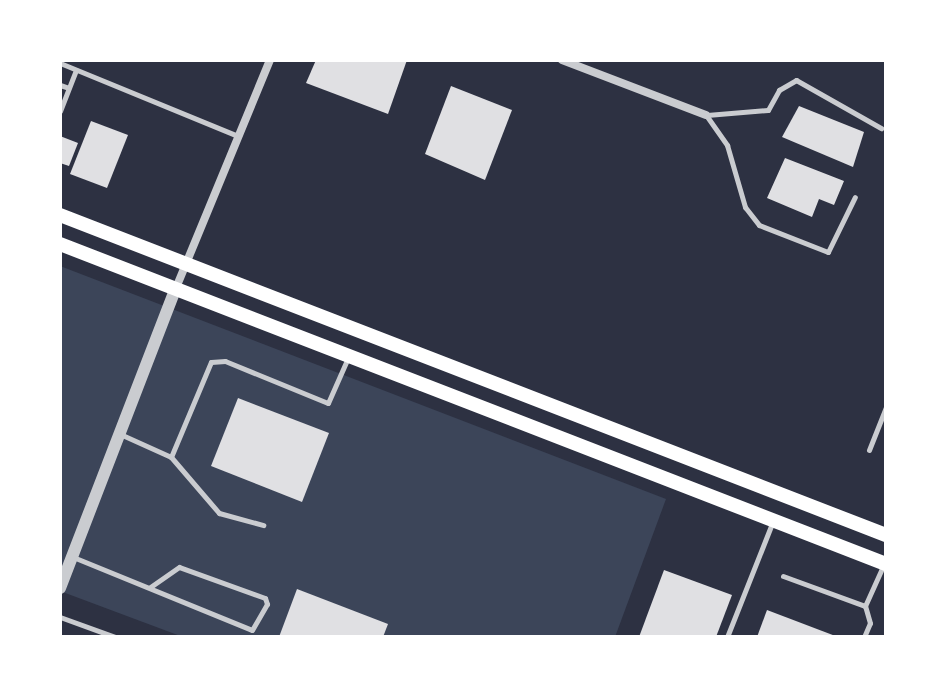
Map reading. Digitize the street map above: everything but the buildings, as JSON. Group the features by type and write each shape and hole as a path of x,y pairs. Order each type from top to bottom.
{"main road":[{"path":"60,215 187,261 886,535"},
{"path":"60,244 348,358 885,563"}],"street":[{"path":"60,588 176,288 270,60"},
{"path":"562,60 706,115"}],"lane":[{"path":"60,63 239,136"},
{"path":"60,111 76,70"},
{"path":"706,115 768,110 779,90 796,80 881,128"},
{"path":"60,85 69,88"},
{"path":"706,115 727,145 745,207 759,225 828,252 855,197"},
{"path":"171,457 211,362 225,361 328,403 348,358"},
{"path":"869,450 886,407"},
{"path":"119,434 171,457 219,513 263,525"},
{"path":"727,637 773,520"},
{"path":"72,556 150,587 158,595 252,630 267,604 265,598 179,567 150,587"},
{"path":"864,637 870,623 865,606 885,563"},
{"path":"783,576 865,606"},
{"path":"60,617 115,637"}],"shaded area":[{"path":"60,266 666,499 615,637 183,637 60,591"}]}
